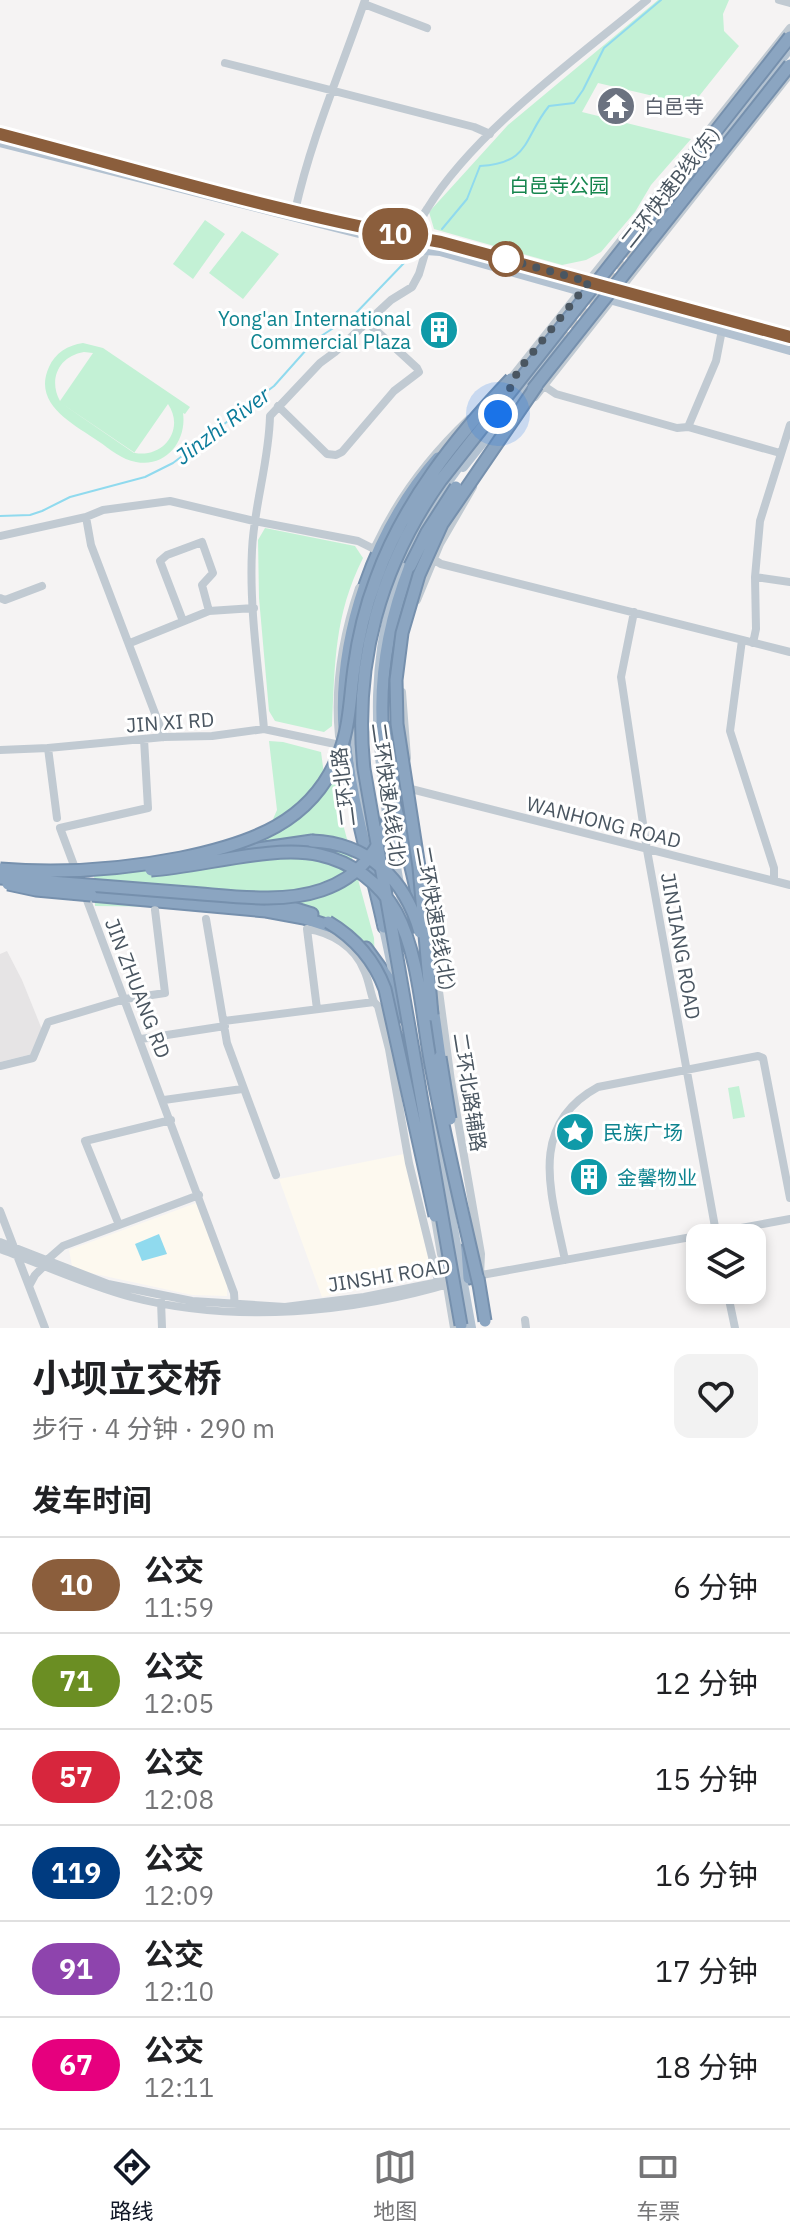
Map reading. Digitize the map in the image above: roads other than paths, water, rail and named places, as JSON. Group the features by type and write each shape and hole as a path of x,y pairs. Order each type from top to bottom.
{"highway":[{"path":"384,927 348,758 344,696 357,616 387,534 423,475 563,319 790,37"},
{"name":"二环快速B线(东)","path":"581,334 790,65"},
{"name":"二环快速A线(北)","path":"462,1327 367,794 361,733 362,685 377,607 406,535 441,480 563,319"},
{"name":"二环快速B线(北)","path":"488,1328 474,1278 418,900 387,766 382,716 383,676 397,601 421,543 455,490 581,334"},
{"path":"0,880 285,897 311,893 342,881 371,857 381,840 390,811 396,690 406,615 432,544 463,490 540,385"},
{"path":"134,867 249,841 289,818 322,785 334,766 344,740 360,631 381,566 417,496 479,415"},
{"path":"396,690 400,749 419,867 427,976"},
{"path":"55,872 134,867 292,843 324,842 348,847 383,867 405,895 420,935 455,1203 464,1226 474,1278"},
{"path":"0,869 55,872 174,868 273,853 303,852 343,863 375,885 396,913 410,950 474,1278"},
{"path":"0,880 36,890 266,911 334,927 367,949 383,969 399,1002 412,1045"},
{"path":"231,896 285,904 321,918 357,944 378,972 391,1008 415,1128 462,1327"}],"main road":[{"path":"706,158 790,48"},
{"path":"638,242 790,54"},
{"path":"0,134 295,211 441,242 790,337"},
{"path":"0,142 440,251 790,350"},
{"name":"二环北路","path":"478,1328 474,1278 384,927 357,762 356,714 362,668 379,611 412,538 446,483 561,340"},
{"name":"二环北路","path":"455,1203 383,794 377,732 377,684 387,618 398,580 415,540 496,423"},
{"path":"444,1279 455,1203"},
{"name":"二环北路","path":"462,1327 474,1278"}],"street":[{"path":"416,238 425,211 490,134 647,0"},
{"path":"779,0 790,3"},
{"path":"295,211 331,90 364,2 427,28"},
{"path":"384,927 359,836 340,745 338,699 343,649 354,601 374,549 416,477 446,441 521,367 563,319 581,291 790,28"},
{"path":"225,63 474,127 490,134"},
{"path":"581,334 612,300 790,74"},
{"path":"659,193 673,178 706,158"},
{"path":"681,212 706,158"},
{"path":"618,244 616,253 620,263 630,268 641,263"},
{"path":"264,729 251,553 254,521 270,446 270,416 320,363 391,300 412,287 426,250"},
{"path":"563,319 571,313 581,317 586,327 581,334"},
{"path":"278,406 327,454 342,452 394,391 419,372 367,322"},
{"path":"688,427 716,361 722,330"},
{"path":"496,423 521,367"},
{"path":"496,423 540,385 556,394 780,453"},
{"name":"二环北路辅路","path":"474,1278 481,1254 451,1081 411,789 402,665 414,609 433,559 469,494 540,385"},
{"path":"753,643 760,521 789,431"},
{"path":"0,536 86,517 103,510 170,501 358,541 374,549"},
{"path":"86,517 91,545 164,737"},
{"path":"183,621 160,561 167,555 202,542 213,570 213,575 202,585 209,611"},
{"path":"433,559 441,564 790,652"},
{"path":"755,577 790,582"},
{"path":"0,598 5,600 42,586"},
{"path":"130,643 209,611 254,608"},
{"name":"JINJIANG ROAD","path":"634,612 621,677 647,850 714,1224"},
{"path":"742,640 730,731 774,868 774,881"},
{"name":"JIN XI RD","path":"0,750 212,736 264,729 340,745"},
{"name":"JIN ZHUANG RD","path":"144,739 148,808 60,828 199,1195 234,1293 235,1306"},
{"path":"48,748 57,818"},
{"name":"WANHONG ROAD","path":"411,789 790,885"},
{"path":"0,1066 33,1058 48,1022 125,999 165,993 155,910"},
{"path":"206,919 224,1023 242,1089 276,1175"},
{"path":"317,1009 307,929 323,931 351,951 365,971 384,1026 409,1163 449,1300"},
{"path":"141,1039 224,1023 374,1002"},
{"path":"412,1045 444,1279"},
{"path":"565,1260 549,1176 549,1149 568,1109 598,1087 758,1056 763,1058 790,1198"},
{"path":"164,1100 242,1089"},
{"path":"119,1225 85,1141 171,1120"},
{"path":"29,1287 35,1275 63,1246 199,1195"},
{"path":"0,1211 45,1328"},
{"name":"JINSHI ROAD","path":"766,1224 790,1219"},
{"name":"JINSHI ROAD","path":"0,1242 46,1263 161,1300 285,1307 364,1297 444,1279 474,1278 686,1240"},
{"name":"JINSHI ROAD","path":"0,1249 15,1250"},
{"name":"JINSHI ROAD","path":"235,1306 284,1313 385,1299 444,1279"},
{"path":"385,1299 400,1300 438,1292 445,1294 462,1327"},
{"path":"161,1300 162,1328"},
{"path":"730,1304 735,1328"}],"water":[{"path":"159,1234 167,1254 142,1261 135,1244"}],"waterway":[{"name":"Jinzhi River","path":"442,229 467,199 480,166 497,164 517,154 549,106 574,103 604,48 661,0"},
{"name":"Jinzhi River","path":"0,516 30,515 70,497 145,477 173,463 274,386 315,340 355,314 404,263"}],"tunnel":[{"path":"563,341 640,244"}],"place":[{"name":"白邑寺","path":"616,106"},
{"name":"Yong'an International Commercial Plaza","path":"439,330"},
{"name":"民族广场","path":"575,1132"},
{"name":"金馨物业","path":"589,1177"}],"park label":[{"name":"白邑寺公园","path":"559,185"}]}
